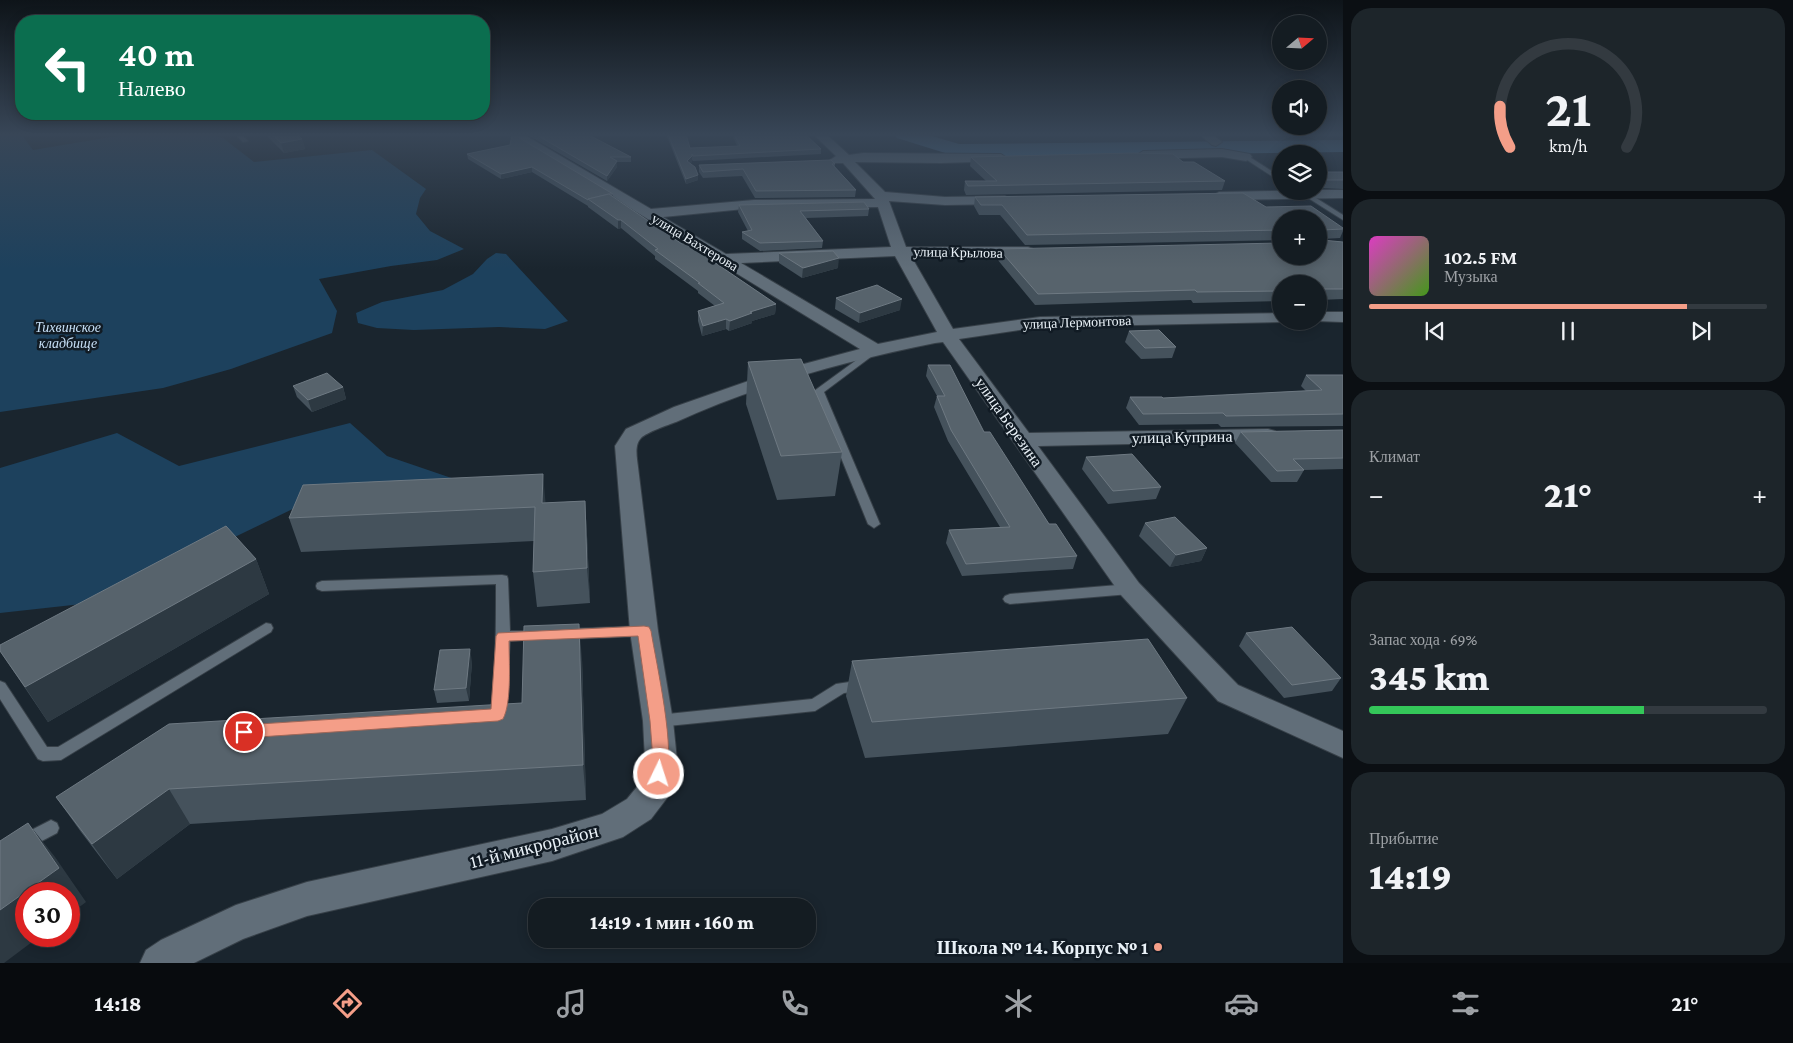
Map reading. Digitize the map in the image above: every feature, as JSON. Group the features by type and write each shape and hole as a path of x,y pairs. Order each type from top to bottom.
{"street":[{"name":"улица Вахтерова","path":"589,179 875,350"},
{"name":"улица Березина","path":"864,179 882,200 900,251 948,336 1130,589 1228,693 1343,745"},
{"path":"1208,197 1272,194"},
{"path":"1327,194 1343,194"},
{"path":"647,214 746,205 882,200 1022,200"},
{"name":"улица Крылова","path":"725,259 900,251 961,253 1039,252"},
{"path":"1327,317 1343,317"},
{"name":"улица Лермонтова","path":"875,350 1004,326 1040,322 1272,318"},
{"name":"11-й микрорайон","path":"159,963 174,953 236,924 306,899 552,845 611,826 639,809 656,788 661,760 658,721 644,631 626,446 633,433 721,396 833,360 875,350"},
{"name":"улица Куприна","path":"1022,440 1285,434"}],"lane":[{"path":"1313,200 1343,218"},
{"path":"874,524 819,391 875,350"},
{"path":"322,586 502,579 503,636 498,715 478,716"},
{"path":"1010,599 1130,589"},
{"path":"0,686 43,754 61,752 266,628"},
{"path":"503,636 644,631"},
{"path":"658,721 815,704 840,688 879,685"},
{"path":"0,855 51,828"}],"green space":[{"name":"Тихвинское кладбище","path":"0,179 412,179 426,189 420,198 416,214 430,231 464,249 437,260 319,279 337,311 332,333 231,369 163,388 0,412"},
{"path":"496,253 506,254 568,321 545,329 499,327 414,330 377,328 358,323 356,313 382,302 443,290 473,274 487,259"},
{"path":"350,423 387,456 469,484 332,490 100,602 0,613 0,468 117,433 179,466"}],"building":[{"path":"552,179 588,179 613,194 588,200"},
{"path":"749,179 846,179 856,190 756,191"},
{"path":"995,179 1222,179 1225,181 968,186 965,181 997,181"},
{"path":"1327,179 1343,179 1327,180"},
{"path":"1243,193 1266,207 1311,206 1317,210 1272,210 1272,230 1027,235 1002,205 981,205 975,197"},
{"path":"609,194 682,244 686,243 776,304 750,312 752,313 730,321 726,319 703,326 698,311 724,303 655,250 658,249 621,220 618,220 588,199"},
{"path":"864,202 869,209 800,211 823,241 760,243 742,232 752,230 739,205"},
{"path":"1327,217 1343,228 1327,230"},
{"path":"1327,240 1343,242 1343,289 1327,289 1327,275 1272,275 1272,291 1197,292 1195,290 1038,294 999,249 1272,243 1272,265 1327,265"},
{"path":"833,251 839,258 803,268 779,253"},
{"path":"877,285 902,299 860,313 836,298"},
{"path":"1159,330 1176,347 1145,348 1129,331"},
{"path":"801,359 842,452 781,456 748,362"},
{"path":"928,365 950,365 984,432 990,432 1049,524 1056,524 1077,556 966,564 949,530 1010,527 951,430 937,396 945,396"},
{"path":"327,373 343,387 308,400 293,386"},
{"path":"1306,375 1343,375 1343,414 1226,416 1223,413 1143,414 1130,397 1163,398 1322,390"},
{"path":"1343,430 1343,458 1293,459 1304,470 1277,471 1241,432"},
{"path":"1132,454 1161,487 1113,491 1086,457"},
{"path":"543,474 542,503 585,501 587,568 533,572 535,507 289,518 303,485"},
{"path":"1175,517 1207,548 1176,555 1145,523"},
{"path":"226,526 256,559 25,687 0,651 0,645"},
{"path":"579,624 583,765 169,789 92,844 56,797 169,724 522,703 524,626"},
{"path":"1292,627 1341,678 1292,685 1246,633"},
{"path":"1148,639 1187,698 872,722 852,661"},
{"path":"470,649 466,688 434,690 440,650"},
{"path":"28,823 59,868 39,882 15,882 15,899 0,910 0,841"}],"place":[{"name":"Школа № 14. Корпус № 1","path":"1158,947"}],"route":[{"path":"244,732 498,715 503,636 644,631 658,721 661,760 659,774"}]}
